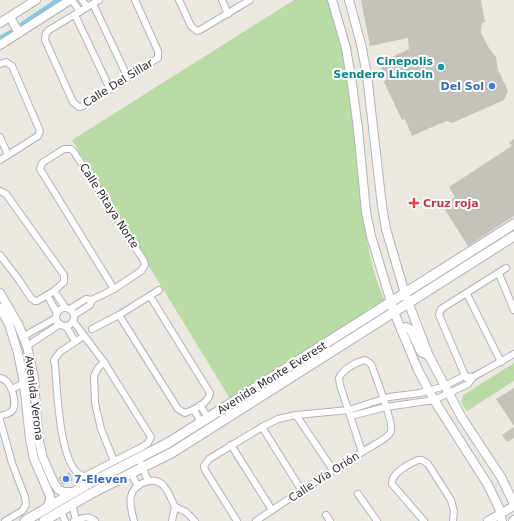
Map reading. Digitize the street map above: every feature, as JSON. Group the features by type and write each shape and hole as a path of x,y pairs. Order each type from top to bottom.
{"main road":[{"name":"Avenida Monte Everest","path":"44,521 72,504 173,452 392,308 405,294 514,224"},
{"name":"Avenida Monte Everest","path":"25,521 74,492 168,444 205,420 392,308 408,303 514,236"},
{"path":"205,420 213,426"},
{"path":"97,480 101,489"}],"street":[{"path":"0,23 36,0"},
{"path":"0,45 71,0 110,89"},
{"path":"82,0 90,6 128,78"},
{"name":"Calle Del Sillar","path":"99,0 49,30 45,36 45,40 73,102 79,107 83,106 158,58 158,51 135,0"},
{"path":"179,0 191,26 197,30 200,30 228,14 247,1"},
{"path":"222,0 228,14"},
{"path":"332,0 346,48 358,129 366,212 371,236 392,308 400,330 429,391 488,484 502,517"},
{"path":"349,0 363,52 367,75 386,229 405,294 429,356 462,418 501,477 514,505 502,517 488,521"},
{"path":"10,17 19,33"},
{"path":"0,64 6,62 12,66 40,132 38,136 0,160"},
{"path":"358,129 373,128"},
{"path":"0,137 8,155"},
{"name":"Calle Pitaya Norte","path":"67,148 74,152 144,261 144,268 114,289 41,172 40,167 42,163 64,149 67,148"},
{"path":"0,191 6,194 64,275 64,282 54,292 35,301 31,298 0,255"},
{"path":"468,384 438,315 441,309 499,274 506,268"},
{"path":"499,274 514,310"},
{"path":"24,336 56,315 60,309 68,308 86,299 92,300 114,289"},
{"path":"92,329 119,315 159,290"},
{"path":"54,292 68,308 84,336 104,362 150,434 150,440 142,447 85,476 81,476 77,474 72,466 61,435 54,366 56,356 84,336"},
{"name":"Avenida Verona","path":"0,293 24,336 34,378 38,437 50,486 50,498 46,509"},
{"path":"467,294 501,362"},
{"path":"47,295 56,315 75,341"},
{"path":"119,315 178,409 185,413 197,407 209,397 210,393 150,296"},
{"path":"27,346 63,325 69,325 74,318 90,305 92,300"},
{"name":"Avenida Verona","path":"0,308 9,324 18,353 24,382 30,439 33,452 50,486"},
{"path":"400,330 406,328 410,329 422,352 429,356"},
{"path":"350,413 383,399 429,391 447,390 468,384 473,378 514,354"},
{"path":"362,452 340,385 339,378 344,371 358,362 366,360 371,364 386,407"},
{"path":"104,362 98,368 94,376 95,403 101,429 114,461"},
{"path":"464,376 473,378"},
{"path":"237,521 205,470 204,466 209,459 278,419 296,415 350,413 434,400 464,376"},
{"path":"0,378 9,383 14,399 13,410 10,413 0,416"},
{"path":"12,389 34,378"},
{"path":"14,399 26,397"},
{"path":"197,407 205,420"},
{"name":"Calle Vía Orión","path":"256,521 389,435 392,428 386,407"},
{"path":"296,415 333,470"},
{"path":"449,423 457,418 462,418"},
{"path":"0,420 12,463 25,497 26,505 22,511 5,521"},
{"path":"262,427 302,491"},
{"path":"232,445 272,510"},
{"path":"139,459 148,481"},
{"path":"424,521 392,484 392,480 395,475 414,461 422,460 428,464 451,500 454,511 453,521"},
{"path":"131,474 138,486"},
{"path":"134,521 130,502 131,496 138,486 148,481 159,482 167,490 174,507 172,521"},
{"path":"50,486 58,488 64,492 74,492"},
{"path":"358,494 377,521"},
{"path":"72,504 75,520 86,517 95,521"},
{"path":"174,507 186,512 195,521"},
{"path":"61,511 65,521"},
{"path":"326,515 330,521"}],"green space":[{"path":"294,0 328,0 348,81 367,240 375,275 386,304 232,402 72,140"},
{"path":"514,363 514,381 467,411 461,402 463,395"}],"building":[{"path":"361,0 481,0 485,22 482,23 481,33 496,57 498,70 508,91 504,100 452,123 446,121 412,136 405,119 402,120 384,82 387,79 379,63 409,49 408,38 370,46"},
{"path":"514,139 514,216 468,246 445,210 453,205 450,200 455,197 449,187 512,146 509,143"},
{"path":"514,388 514,426 496,399"},
{"path":"514,427 514,438 507,442 502,435"},
{"name":"7-Eleven","path":"69,472 73,480 63,485 58,478"}],"waterway":[{"path":"23,24 59,0"},
{"path":"0,39 10,33"}],"place":[{"name":"Cinepolis Sendero Lincoln","path":"441,67"},
{"name":"Del Sol","path":"492,86"},
{"name":"Cruz roja","path":"414,203"},
{"name":"7-Eleven","path":"66,479"}]}
